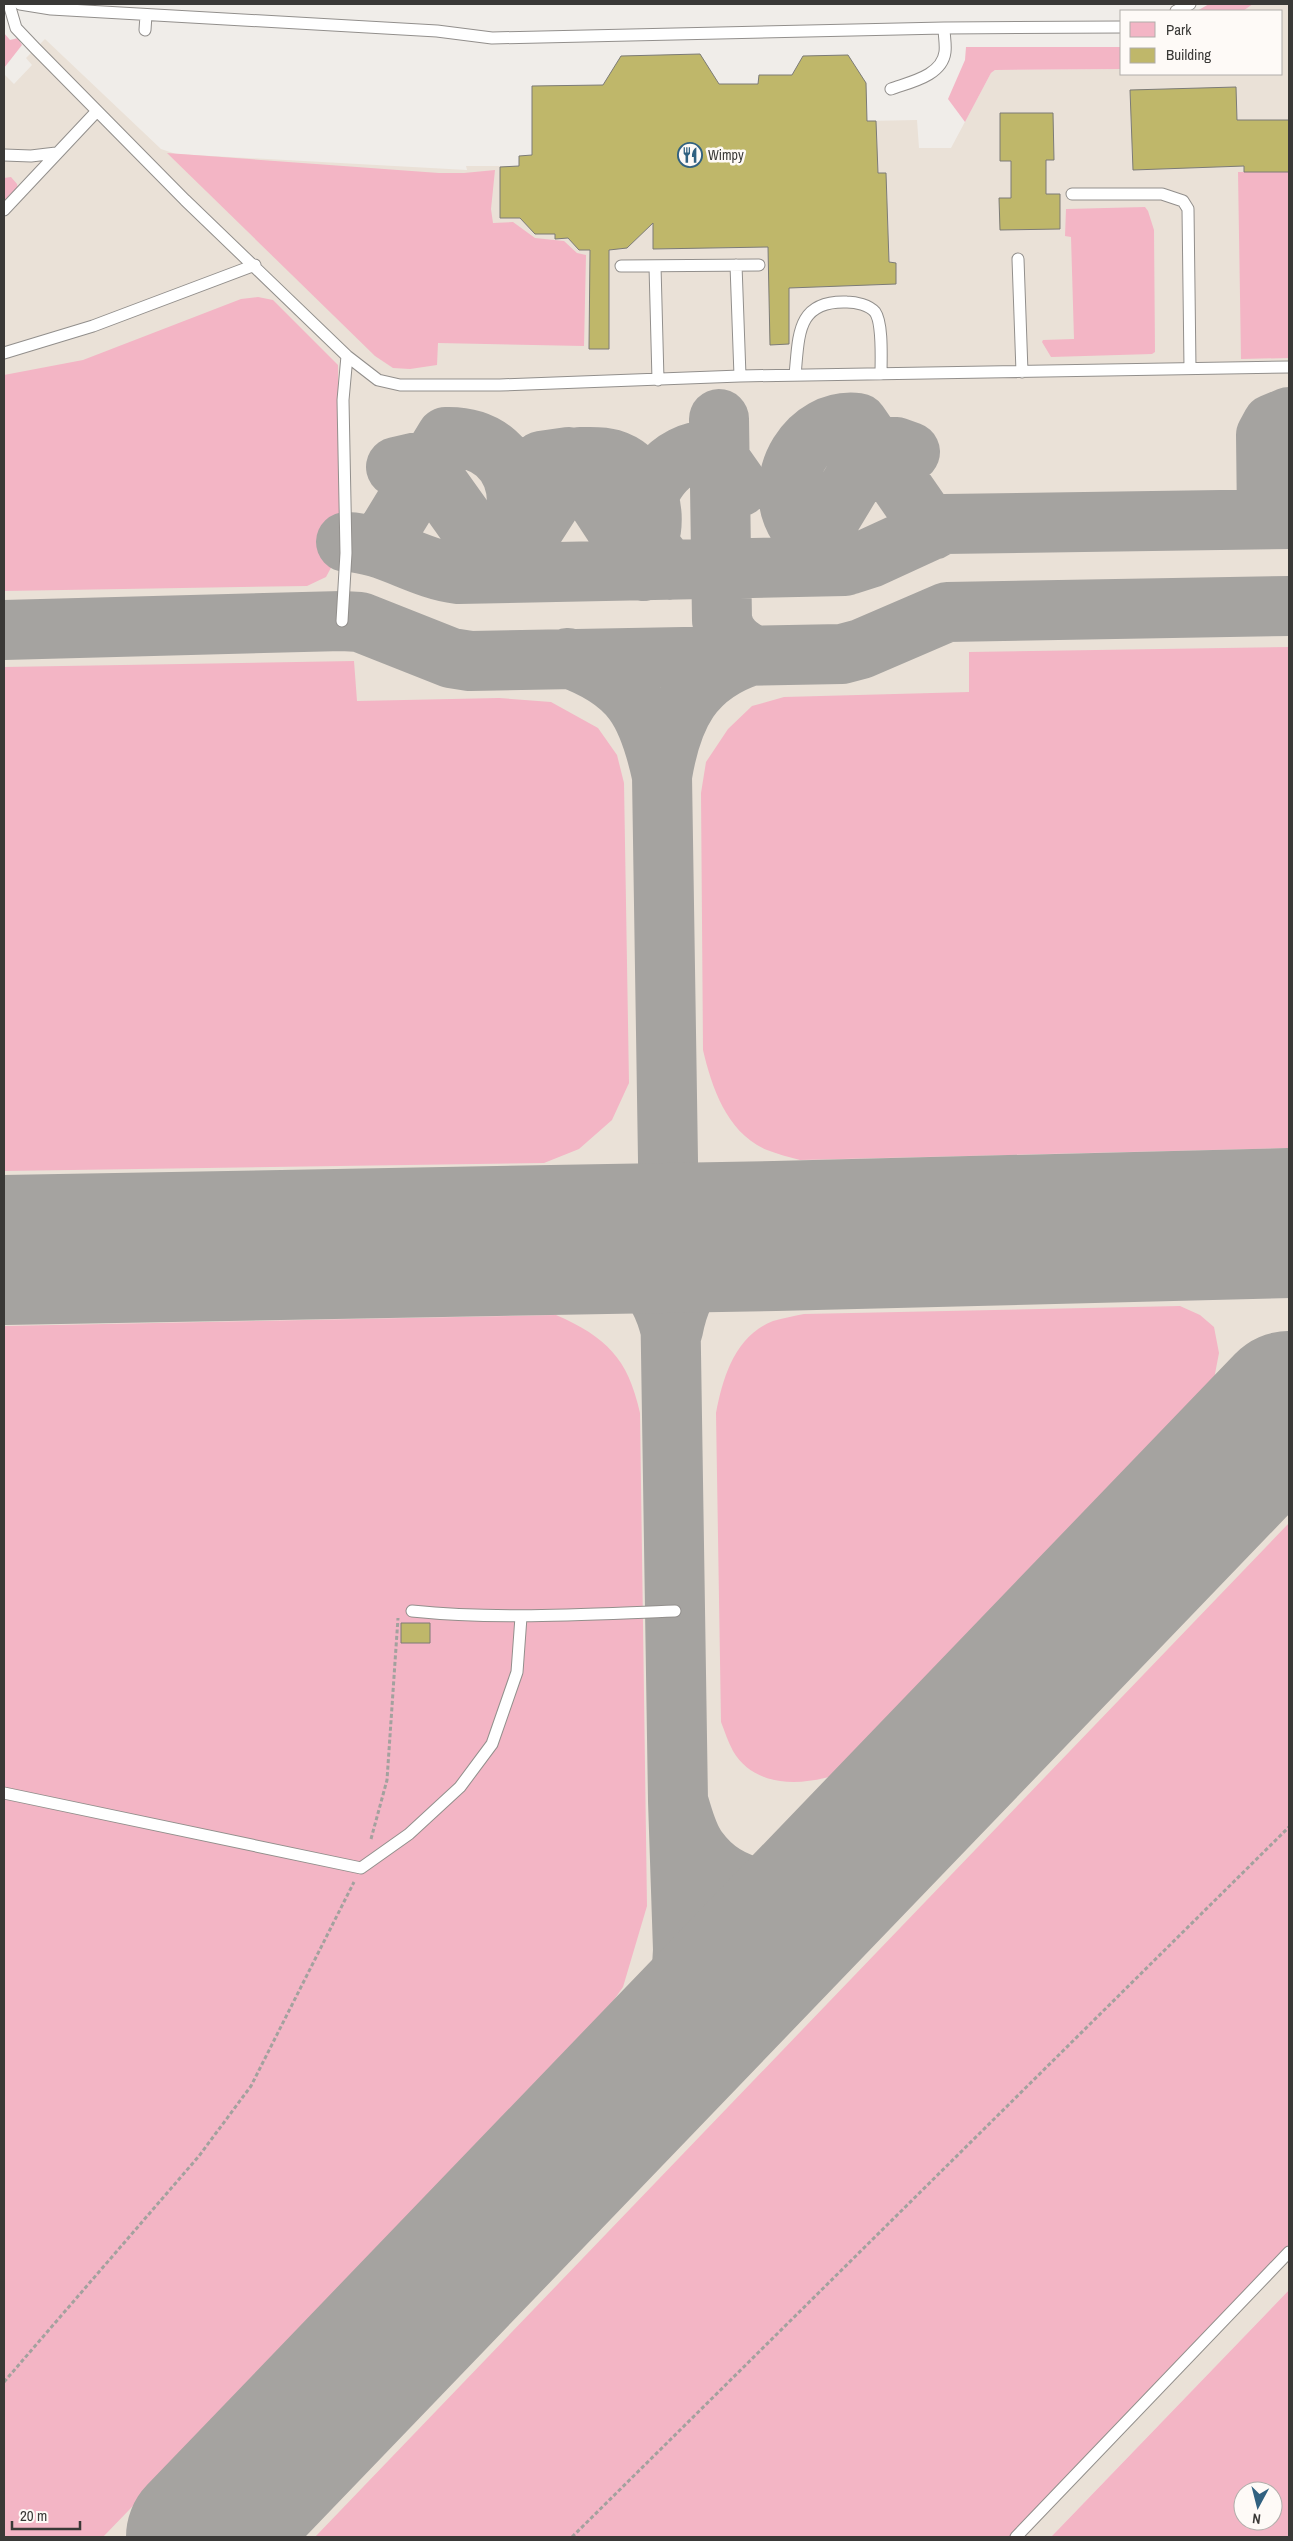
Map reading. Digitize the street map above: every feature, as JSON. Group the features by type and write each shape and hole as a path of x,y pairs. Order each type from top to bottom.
{"lane":[{"path":"9,4 16,28 97,111 185,200 255,265 347,356 378,380 400,385 500,385 795,374 1022,372 1289,366"},
{"path":"20,4 51,9 437,31 492,38 944,28 1120,27"},
{"path":"1178,10 1190,4"},
{"path":"145,30 146,15"},
{"path":"891,89 928,74 939,66 945,53 944,28"},
{"path":"4,210 97,111"},
{"path":"4,155 31,156 56,153"},
{"path":"1072,194 1162,194 1183,201 1188,209 1190,368"},
{"path":"1018,260 1022,372"},
{"path":"4,353 93,326 255,265"},
{"path":"736,265 740,376"},
{"path":"621,266 759,265"},
{"path":"655,266 658,380"},
{"path":"795,374 799,332 804,320 814,308 831,302 852,302 867,306 875,312 879,322 882,374"},
{"path":"342,621 346,553 344,400 347,356"},
{"path":"412,1611 462,1616 521,1617 675,1611"},
{"path":"4,1793 361,1868 409,1834 460,1787 492,1744 517,1672 521,1617"},
{"path":"1016,2537 1289,2252"}],"path":[{"path":"4,2382 199,2156 251,2086 361,1868 376,1826 387,1780 399,1612 412,1611"},
{"path":"572,2537 1289,1827"}],"shaded area":[{"path":"1253,4 1289,4 1289,2290 1051,2537 4,2537 4,74 14,84 32,65 26,58 45,39 161,149 176,154 467,170 466,166 519,166 519,156 588,155 532,147 532,86 603,85 621,56 700,54 719,84 758,84 759,75 792,75 803,56 848,55 866,83 867,121 917,120 919,148 951,148 991,73 995,70 1120,69 1120,75 1283,75 1283,10 1244,10"}],"green space":[{"path":"1209,4 1253,4 1244,10 1199,10"},
{"path":"4,33 10,40 18,38 22,45 4,68"},
{"path":"966,47 1120,47 1120,69 995,70 991,73 965,122 948,99 965,60"},
{"path":"167,153 439,173 495,170 491,209 493,223 513,222 535,238 564,241 577,253 586,255 584,346 438,343 437,365 410,369 393,368 375,356"},
{"path":"1238,172 1289,172 1289,358 1241,359"},
{"path":"11,177 17,184 18,190 4,206 4,178"},
{"path":"1145,207 1154,230 1155,352 1152,354 1051,357 1042,342 1043,340 1074,339 1071,237 1065,236 1066,209"},
{"path":"258,297 273,300 338,365 341,549 326,577 307,586 4,591 4,375 83,360 241,299"},
{"path":"1289,647 1289,1148 800,1160 767,1150 741,1133 723,1108 711,1079 703,1050 701,793 706,762 728,729 752,706 784,697 969,692 969,652"},
{"path":"354,661 357,701 499,698 551,702 598,728 617,755 624,783 629,1083 612,1120 579,1149 544,1163 4,1171 4,667"},
{"path":"1180,1306 1200,1315 1214,1327 1219,1353 1214,1379 1198,1399 844,1772 814,1780 799,1782 783,1781 755,1773 743,1764 733,1751 721,1722 716,1413 727,1372 740,1347 749,1337 773,1321 804,1314"},
{"path":"556,1315 589,1332 612,1352 629,1378 640,1413 647,1906 623,1987 590,2034 103,2537 4,2537 4,1326"},
{"path":"1289,1523 1289,2246 1010,2537 315,2537"},
{"path":"1289,2290 1289,2537 1051,2537"}],"building":[{"path":"700,54 719,84 758,84 759,75 792,75 803,56 848,55 866,83 867,121 876,121 878,173 886,173 889,262 896,263 896,284 789,288 789,344 770,345 768,247 653,249 653,223 627,248 609,250 609,349 589,349 590,250 579,250 568,238 555,239 555,234 535,234 520,218 500,218 500,167 519,166 519,156 532,155 532,86 603,85 621,56"},
{"path":"1236,87 1237,120 1289,120 1289,172 1244,172 1244,166 1133,170 1130,90"},
{"path":"1000,113 1053,113 1054,160 1046,160 1046,194 1060,194 1060,229 1000,230 999,198 1011,198 1011,161 1000,161"},
{"path":"401,1623 430,1623 430,1643 401,1643"}],"taxiway":[{"path":"1267,519 1266,435 1272,424 1289,417"},
{"path":"625,2097 659,2054 675,2018 681,1984 683,1950 678,1801 662,776 672,734 688,700 714,673 732,663 753,655 742,649 729,637 722,620 719,419"},
{"path":"848,565 818,546 805,534 795,520 789,504 788,486 792,469 799,454 810,440 824,430 840,424 858,423 932,530"},
{"path":"379,547 446,437 474,441 486,446 505,462 515,486 516,511 510,531 499,546 480,560 453,573"},
{"path":"801,567 874,446 896,447 910,452"},
{"path":"670,570 650,545 645,519 646,504 651,489 659,476 670,465 683,457 697,452 713,450 739,487"},
{"path":"541,461 569,457 644,571"},
{"path":"515,558 580,457 611,459 621,463 638,478 644,487 651,508 651,530"},
{"path":"396,467 422,461 502,573"},
{"path":"346,542 361,543 429,567 458,574 845,566 870,558 944,524 1289,519"},
{"path":"4,630 360,622 451,658 470,661 842,654 861,649 947,612 1289,606"},
{"path":"568,658 608,677 634,702 650,734 657,753 662,776"},
{"path":"673,1330 678,1309 686,1292 695,1277 707,1265 737,1248 775,1236"},
{"path":"574,1240 610,1255 637,1271 648,1282 657,1296 665,1312 671,1332"},
{"path":"679,1804 692,1840 698,1850 711,1864 725,1875 742,1883 760,1888 778,1890 814,1884 843,1868 874,1838"}],"runway":[{"path":"4,1250 775,1236 1289,1223"},
{"path":"201,2537 1289,1406"}],"place":[{"name":"Wimpy","path":"690,155"}]}
